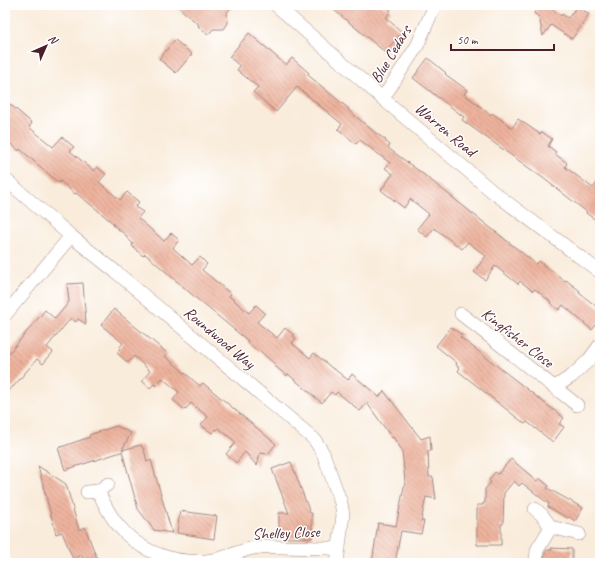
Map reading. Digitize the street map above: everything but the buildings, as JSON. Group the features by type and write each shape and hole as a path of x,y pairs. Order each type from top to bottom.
{"street":[{"name":"Warren Road","path":"276,5 382,98 493,192 600,272"},
{"name":"Blue Cedars","path":"382,98 388,92 417,46 435,5"},
{"name":"Roundwood Way","path":"5,179 314,439 324,453 341,503 343,515 337,563"},
{"path":"5,315 71,236"},
{"name":"Kingfisher Close","path":"461,314 577,405"},
{"name":"Kingfisher Close","path":"555,387 572,376 589,360 600,345"},
{"name":"Shelley Close","path":"98,489 105,506 118,526 132,540 152,553 173,559 195,562 217,559 248,549 261,547 339,549"},
{"path":"535,509 542,515 551,527 579,534"},
{"path":"536,563 537,550 551,527"}]}
